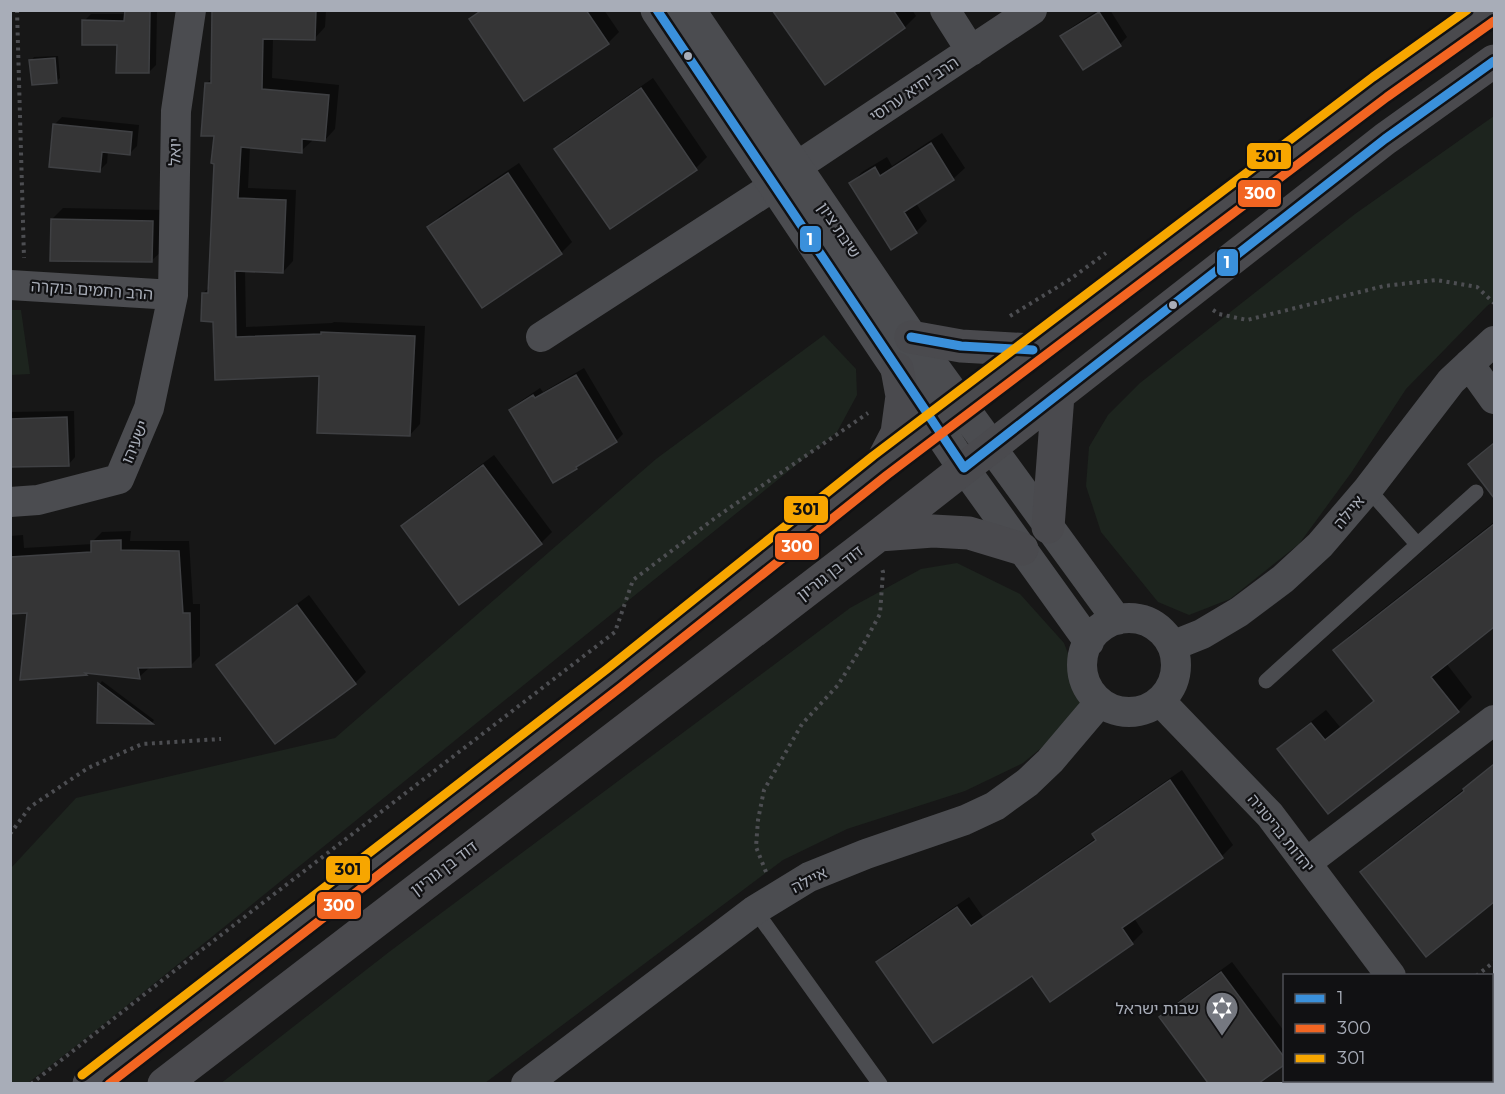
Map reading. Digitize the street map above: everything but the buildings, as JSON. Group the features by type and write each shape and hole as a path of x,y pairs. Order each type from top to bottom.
{"main road":[{"path":"89,1083 614,678 934,424 1371,94 1489,10"},
{"name":"דוד בן גוריון","path":"164,1083 875,538 1385,139 1494,61"},
{"path":"911,337 961,346 1033,350"},
{"path":"880,466 897,433 902,396 897,369"},
{"path":"1048,527 1058,395"},
{"path":"875,538 933,531 969,533 1022,549"}],"street":[{"name":"יואל","path":"173,295 176,111 191,10"},
{"name":"שיבת ציון","path":"657,10 911,337 991,447"},
{"name":"שיבת ציון","path":"689,10 897,369 934,424"},
{"path":"945,10 971,51"},
{"name":"הרב יחיא ערוסי","path":"541,337 785,177 1032,10"},
{"name":"הרב רחמים בוקרה","path":"18,285 173,295"},
{"name":"ישעיהו","path":"10,502 38,500 119,479 149,408 173,295"},
{"name":"איילה","path":"1172,646 1202,634 1239,612 1283,579 1320,545 1368,489 1451,381 1494,341"},
{"path":"1469,364 1494,399"},
{"path":"934,424 1089,642"},
{"path":"991,447 1117,620"},
{"path":"1134,619 1149,622 1162,632 1172,646 1176,659 1175,675 1170,689 1160,701 1148,709 1133,712 1119,711 1100,702 1087,685 1083,673 1086,648 1092,637 1104,626 1117,620 1134,619"},
{"name":"יהדות בריטניה","path":"1160,701 1270,815 1390,974"},
{"name":"איילה","path":"526,1083 766,904 809,877 866,854 965,820 995,806 1028,782 1050,761 1100,702"},
{"path":"1306,863 1494,720"}],"lane":[{"path":"1368,489 1417,544"},
{"path":"1266,681 1476,492"},
{"path":"766,904 880,1083"}],"path":[{"path":"17,10 18,285"},
{"path":"1188,293 1219,314 1247,320 1384,286 1436,280 1477,288 1494,303"},
{"path":"31,1083 615,632 633,580 715,518 871,411"},
{"path":"766,904 772,890 756,847 764,790 802,724 838,685 880,614 883,572 875,538"},
{"path":"10,834 30,807 88,768 142,744 221,739"},
{"path":"1477,974 1494,962"}],"shaded area":[{"path":"1494,116 1494,301 1406,389 1351,473 1299,544 1230,599 1189,615 1158,602 1101,532 1086,486 1089,447 1108,415 1140,383 1355,214"},
{"path":"11,310 21,310 30,374 11,375"},
{"path":"824,335 856,369 857,395 837,432 94,1032 28,1083 11,1083 11,868 76,798 335,738 656,459"},
{"path":"957,563 1020,594 1064,643 1084,696 1063,730 1023,763 965,791 847,829 783,860 485,1083 220,1084 389,952 850,608 921,569"}],"transit line":[{"name":"1","path":"657,10 964,468"},
{"name":"301","path":"82,1075 607,669 873,456 1373,77 1467,10"},
{"name":"300","path":"109,1084 621,687 887,475 1387,97 1494,21"},
{"name":"1","path":"964,468 1385,139 1494,61"},
{"name":"1","path":"911,337 961,346 1033,350"}],"place":[{"name":"שבות ישראל","path":"1222,1037"}]}
